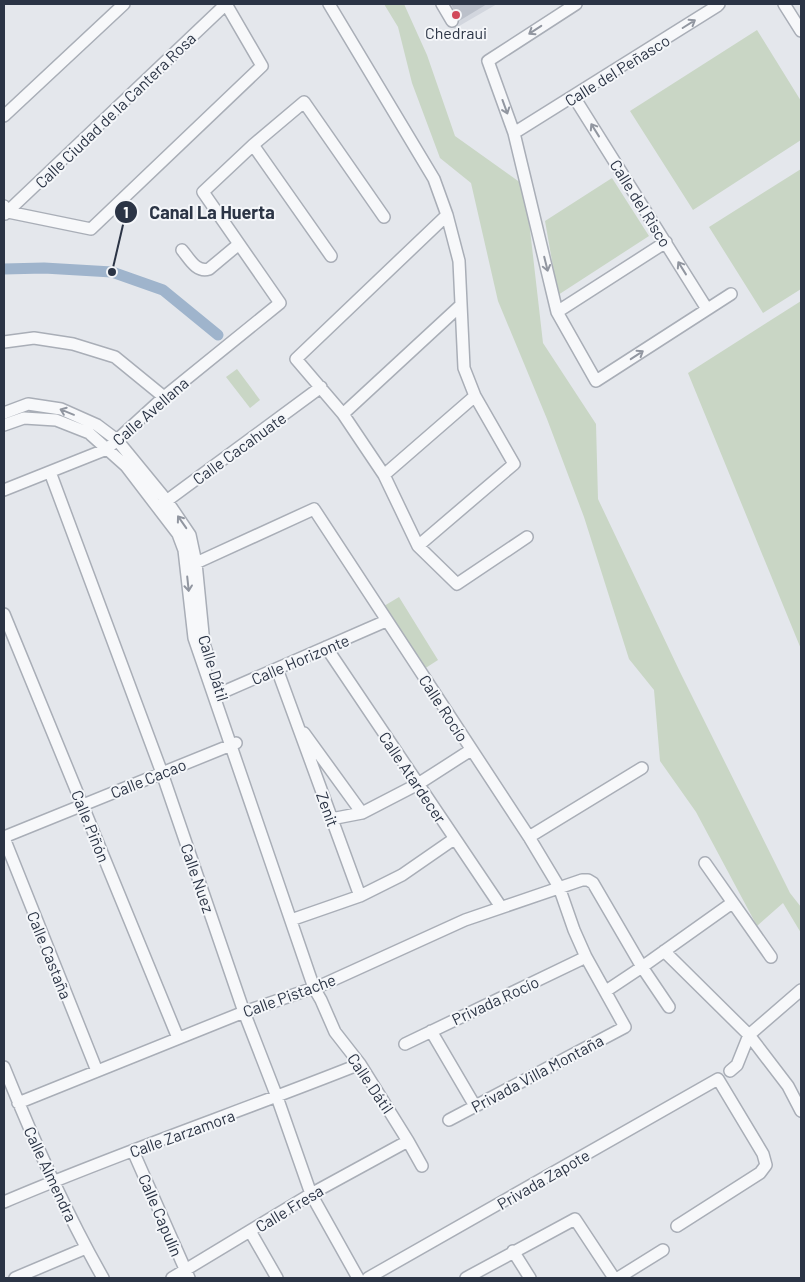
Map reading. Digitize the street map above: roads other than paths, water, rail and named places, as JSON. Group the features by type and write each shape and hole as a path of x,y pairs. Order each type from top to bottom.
{"street":[{"path":"4,116 124,4"},
{"path":"5,211 91,229 262,66 226,4"},
{"name":"Calle Ciudad de la Cantera Rosa","path":"5,211 226,4"},
{"path":"329,4 434,179 448,215 459,261 464,368 475,396 514,464 418,546"},
{"path":"442,4 452,21"},
{"path":"576,4 488,61 514,133 557,312 596,381 731,294"},
{"name":"Calle del Peñasco","path":"514,133 719,4"},
{"path":"784,4 801,30"},
{"name":"Calle del Risco","path":"574,97 707,309"},
{"path":"182,250 198,269 203,271 239,244 203,192 253,145 304,102 384,217"},
{"path":"253,145 331,256"},
{"path":"448,215 296,359 343,414 384,475 418,546 457,584 527,537"},
{"path":"557,312 666,242"},
{"name":"Calle Avellana","path":"4,490 108,449 164,398 280,304 239,244"},
{"path":"343,414 461,305"},
{"path":"4,342 34,338 72,344 115,357 164,398"},
{"name":"Calle Cacahuate","path":"162,504 321,388"},
{"path":"384,475 475,396"},
{"name":"Calle Dátil","path":"4,413 28,404 60,409 97,425 117,440 162,504 184,550 194,638 217,694 322,1000 335,1032 360,1064 422,1166"},
{"name":"Calle Dátil","path":"4,425 24,418 56,420 89,433 126,466 190,535 196,563 204,644 217,694"},
{"name":"Calle Nuez","path":"50,472 162,773 244,1012 277,1097 311,1194 358,1278"},
{"name":"Calle Rocío","path":"196,563 314,509 559,887 586,957 625,1027"},
{"name":"Calle Piñón","path":"4,614 178,1038"},
{"name":"Calle Horizonte","path":"217,694 386,621"},
{"name":"Calle Atardecer","path":"326,647 501,907"},
{"name":"Zenit","path":"277,668 295,722 360,896"},
{"name":"Zenit","path":"295,722 362,813"},
{"name":"Calle Cacao","path":"4,838 83,804 234,744"},
{"path":"332,819 362,813 418,784 471,750"},
{"path":"528,837 642,768"},
{"name":"Calle Castaña","path":"4,838 97,1071"},
{"path":"294,919 360,896 402,875 454,839"},
{"path":"705,863 771,956"},
{"name":"Calle Pistache","path":"18,1103 244,1012 318,986 465,920 582,880 588,880 593,883 642,967 669,1008"},
{"path":"606,991 732,902"},
{"path":"664,951 750,1035 788,1086 801,1111"},
{"name":"Privada Rocío","path":"404,1044 586,957"},
{"path":"730,1071 737,1065 750,1035 801,990"},
{"name":"Privada Villa Montaña","path":"449,1120 625,1027"},
{"path":"431,1031 475,1106"},
{"name":"Calle Zarzamora","path":"4,1202 54,1181 360,1064"},
{"name":"Calle Almendra","path":"4,1067 18,1103 54,1181 86,1248 103,1278"},
{"name":"Privada Zapote","path":"368,1278 718,1079 763,1154 766,1165 760,1173 676,1226"},
{"name":"Calle Fresa","path":"172,1278 187,1274 250,1231 311,1194 408,1141"},
{"name":"Calle Capulín","path":"133,1151 187,1274"},
{"path":"466,1278 574,1219 614,1278"},
{"path":"250,1231 277,1278"},
{"path":"15,1278 86,1248"},
{"path":"618,1278 663,1250"},
{"path":"513,1252 530,1278"}],"waterway":[{"path":"4,269 44,268 112,272 163,290 218,335"}],"place":[{"name":"Chedraui","path":"456,15"},
{"name":"Canal La Huerta","path":"112,272"}]}
